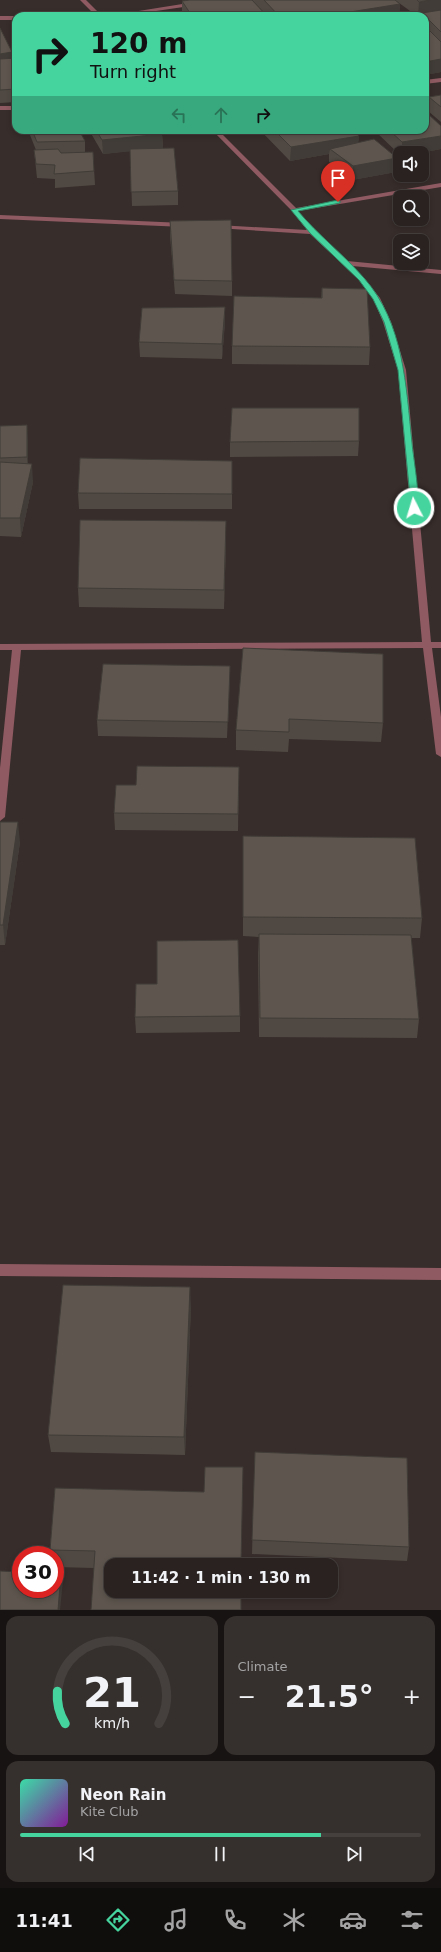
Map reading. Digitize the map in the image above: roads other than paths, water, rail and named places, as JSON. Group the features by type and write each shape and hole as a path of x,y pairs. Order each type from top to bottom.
{"street":[{"path":"83,0 95,12"},
{"path":"138,12 202,3"},
{"path":"0,18 12,18"},
{"path":"429,82 441,80"},
{"path":"0,108 12,108"},
{"path":"219,134 294,210 312,232 361,278 376,298 387,322 402,370 427,645 441,754"},
{"path":"294,210 441,185"},
{"path":"0,217 194,226"},
{"path":"210,226 312,232"},
{"path":"344,263 441,272"},
{"path":"0,647 441,645"},
{"path":"0,817 17,647"},
{"path":"0,1270 441,1274"}]}
